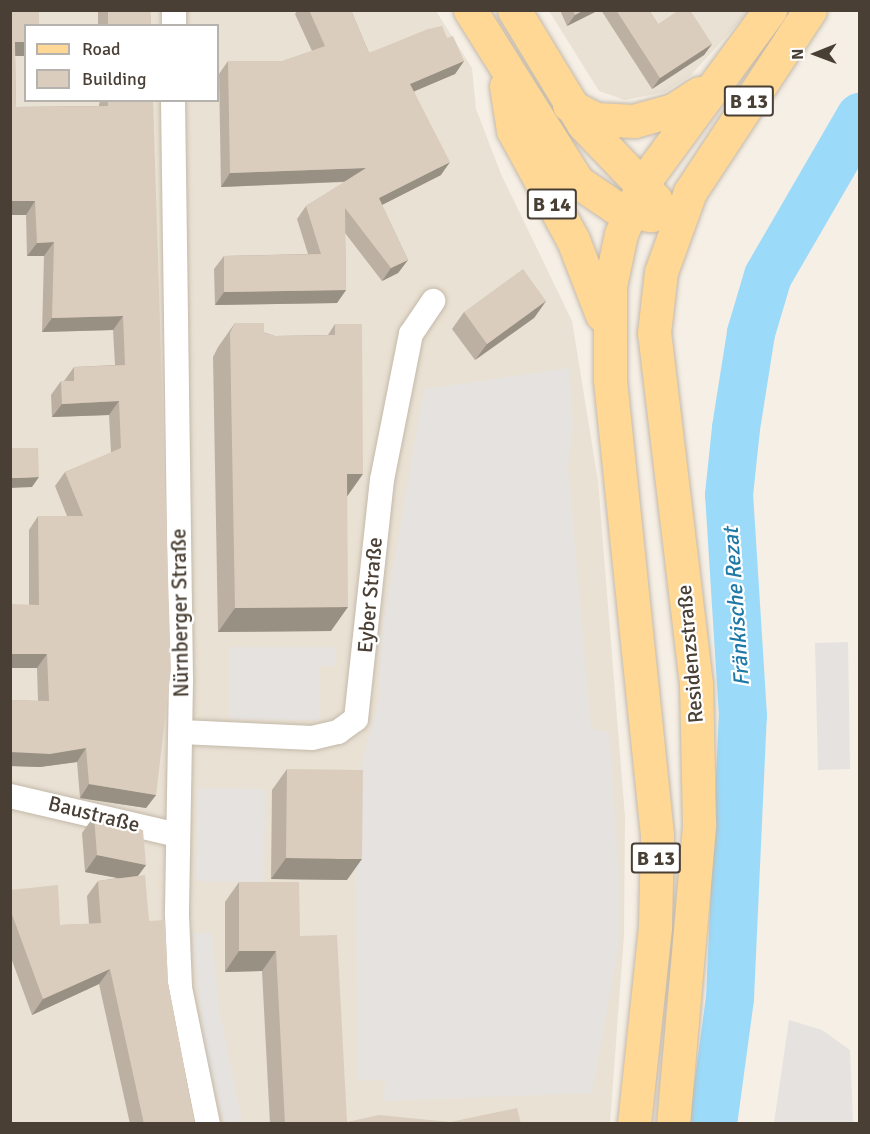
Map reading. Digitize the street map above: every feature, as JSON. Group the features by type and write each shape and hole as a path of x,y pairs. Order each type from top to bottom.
{"main road":[{"name":"B 14","path":"470,10 505,73 579,182 629,213"},
{"path":"514,10 568,105 643,183 662,213 666,248"},
{"name":"B 13","path":"634,1124 655,926 657,835 608,334 615,260 629,213 643,183 770,10"},
{"name":"B 13","path":"690,192 810,10"},
{"name":"B 14","path":"505,73 513,130 573,240 608,334"},
{"name":"B 13","path":"568,105 595,119 634,122 674,110 719,78"},
{"path":"629,213 662,213 690,192"},
{"name":"Residenzstraße","path":"673,1124 699,824 696,684 654,333 666,248 690,192"}],"street":[{"name":"Nürnberger Straße","path":"174,102 181,732 177,835 180,988 208,1124"},
{"name":"Eyber Straße","path":"181,732 312,738 338,732 356,719 382,480 411,334 433,301"},
{"name":"Baustraße","path":"10,796 177,835"},
{"path":"617,1124 639,1085"}],"shaded area":[{"path":"10,11 436,11 472,68 476,109 501,174 572,321 598,481 625,817 624,935 610,1123 11,1123"},
{"path":"549,11 749,11 691,75 665,92 625,100 599,91"},
{"path":"569,368 573,427 568,466 591,728 609,733 619,874 619,943 592,1093 384,1101 385,1080 358,1080 355,787 379,699 381,638 424,389"},
{"path":"848,642 850,769 818,770 815,643"},
{"path":"229,647 335,647 335,666 320,666 320,720 229,719"},
{"path":"198,788 265,789 264,882 196,881"},
{"path":"192,933 212,933 219,1009 242,1123 225,1123 206,1055"},
{"path":"789,1020 822,1030 850,1050 853,1123 774,1123"}],"building":[{"path":"10,10 39,10 39,24 24,24 24,42 15,42 16,107 108,106 108,102 153,102 171,670 156,795 89,784 86,748 50,754 10,752 10,700 49,701 47,654 10,654 10,604 39,605 38,516 83,516 65,472 121,448 119,401 62,404 61,381 74,381 74,367 125,365 123,316 52,318 54,242 37,243 35,201 10,201"},
{"path":"108,10 150,10 151,24 108,24"},
{"path":"309,10 351,10 369,53 428,29 442,26 447,38 453,36 464,61 410,84 450,162 379,198 408,260 391,268 345,208 346,290 224,292 224,256 321,254 306,206 366,168 230,173 228,61 283,61 325,46"},
{"path":"573,10 584,10 575,15"},
{"path":"616,10 649,10 658,24 679,10 690,10 712,44 660,78"},
{"path":"523,269 546,301 487,344 464,312"},
{"path":"235,323 264,323 264,333 275,336 335,335 335,324 362,324 363,474 347,474 348,607 235,608 230,333"},
{"path":"10,448 38,448 39,477 10,478"},
{"path":"287,769 363,770 362,859 286,858"},
{"path":"94,816 143,830 146,865 97,855"},
{"path":"145,875 149,921 165,920 168,983 195,1124 144,1124 110,969 43,999 10,909 10,890 58,885 60,925 101,923 98,881"},
{"path":"239,882 299,882 300,936 337,935 347,1122 379,1115 450,1122 517,1108 521,1124 285,1124 276,951 239,951"}],"waterway":[{"name":"Fränkische Rezat","path":"713,1124 730,998 743,716 729,495 736,428 751,333 768,276 860,117"}]}
